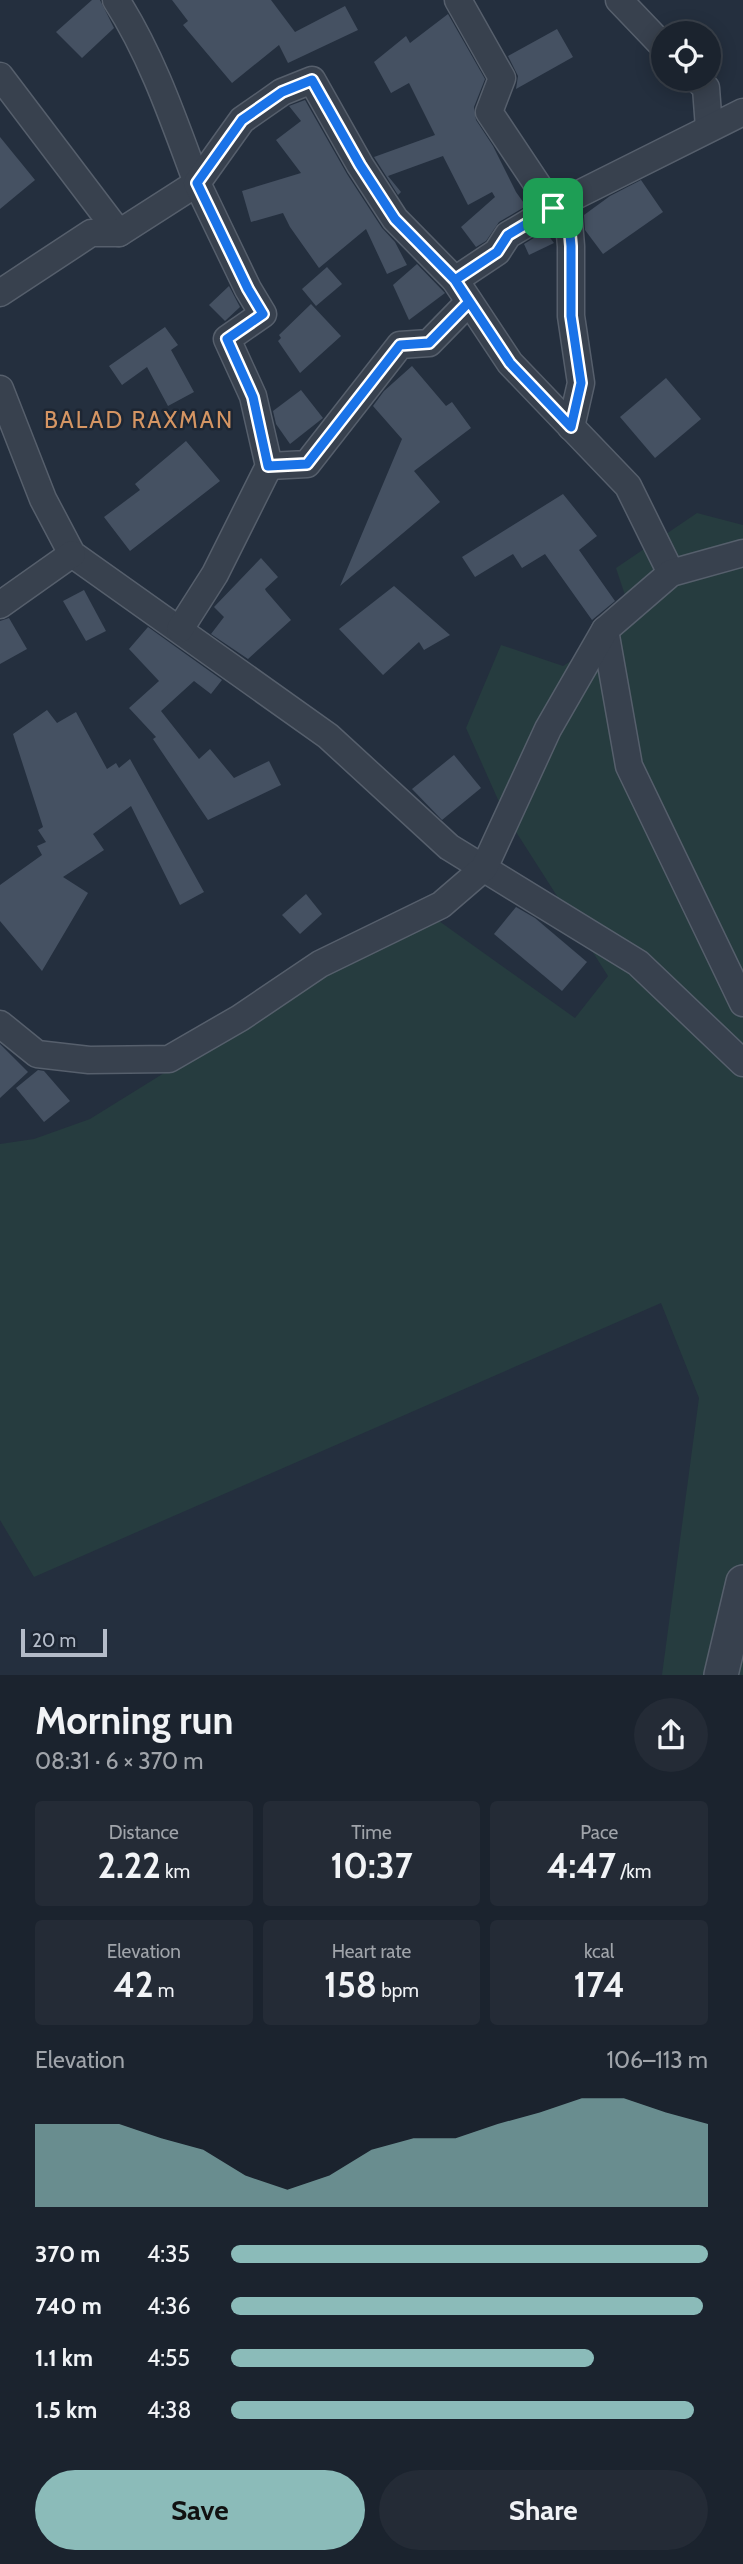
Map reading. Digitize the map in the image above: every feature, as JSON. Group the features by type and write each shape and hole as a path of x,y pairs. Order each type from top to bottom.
{"street":[{"path":"116,0 141,43 197,183 248,289 263,314 227,339 253,397 268,466 215,574 180,629"},
{"path":"458,0 502,78 489,111 560,204 571,246 571,316 581,383 571,427"},
{"path":"477,31 484,0"},
{"path":"619,0 651,33"},
{"path":"0,76 119,233"},
{"path":"0,293 91,233 119,233 197,183 242,120 282,92 312,80 360,165 395,219 455,280 510,363 628,486 671,573"},
{"path":"706,91 709,128"},
{"path":"455,280 497,252 508,235 560,204 743,112"},
{"path":"268,466 307,464 400,345 429,343 469,302"},
{"path":"0,389 43,499 72,554 328,736 450,847 638,963 743,1063"},
{"path":"0,1024 37,1054 89,1060 169,1059 240,1018 320,964 441,905 484,868 548,729 605,631 671,573 743,553"},
{"path":"0,604 72,554"},
{"path":"605,631 629,766 743,1003"},
{"path":"721,1675 743,1583"}],"green space":[{"path":"697,513 743,525 743,1675 662,1675 699,1398 661,1303 34,1577 0,1520 0,1144 34,1139 90,1119 425,911 575,1018 608,976 504,813 466,728 501,645 563,666 634,622 616,568"}],"building":[{"path":"92,0 100,0 114,28 82,58 56,32"},
{"path":"172,0 271,0 295,32 345,6 358,30 288,63 279,45 232,83 183,25 188,21"},
{"path":"448,14 485,79 474,107 476,120 526,206 499,222 486,241 476,247 461,227 495,197 492,192 468,205 443,156 388,176 401,192 398,195 374,157 435,135 409,83 391,93 374,62 406,36 410,43"},
{"path":"557,29 573,57 516,89 518,76 508,56"},
{"path":"305,100 347,174 382,228 395,242 407,265 387,274 366,229 319,268 283,213 251,222 242,191 301,173 276,140 301,121 289,106"},
{"path":"0,137 35,180 0,209"},
{"path":"641,180 663,212 603,254 585,230 584,215 610,196"},
{"path":"545,231 554,243 529,255 524,244"},
{"path":"417,264 445,293 409,320 393,285"},
{"path":"327,267 342,284 316,306 302,289"},
{"path":"229,286 240,307 225,321 209,305"},
{"path":"311,304 341,336 300,373 278,341 281,338 279,335"},
{"path":"165,327 178,345 171,350 194,392 168,406 147,367 122,385 109,366"},
{"path":"412,366 446,406 452,402 471,428 414,471 440,502 340,586 402,439 373,406 384,391"},
{"path":"666,378 701,419 655,458 620,417"},
{"path":"301,390 323,418 290,444 276,424 273,411"},
{"path":"186,441 220,481 130,551 104,517 140,490 135,484"},
{"path":"563,494 597,536 579,550 615,601 592,620 545,554 522,568 513,554 475,577 462,557"},
{"path":"261,558 278,577 265,589 291,620 248,659 211,634 224,617 214,607"},
{"path":"394,586 450,635 424,650 419,642 383,675 339,629"},
{"path":"84,590 106,631 86,641 63,601"},
{"path":"9,618 27,649 0,664 0,621"},
{"path":"148,627 222,680 211,694 194,681 161,711 199,759 210,749 234,778 269,761 281,785 208,820 153,739 156,737 129,708 159,681 129,649"},
{"path":"47,710 57,723 76,712 107,769 116,763 119,768 130,759 204,892 180,905 131,806 93,834 104,850 63,877 88,893 42,971 0,921 0,885 42,855 37,846 46,842 38,830 43,827 13,734"},
{"path":"454,755 481,788 442,820 412,789"},
{"path":"306,894 322,914 300,934 282,915"},
{"path":"516,907 535,918 587,962 562,991 494,934"},
{"path":"0,1044 28,1072 0,1098"},
{"path":"38,1070 44,1071 70,1101 44,1122 16,1088"}],"district":[{"name":"BALAD RAXMAN","path":"139,420"}],"route":[{"path":"553,208 508,235 497,252 455,280 469,302 429,343 400,345 307,464 268,466 253,397 227,339 263,314 248,289 197,183 242,120 282,92 312,80 360,165 395,219 455,280 510,363 571,427 581,383 571,316 571,246 567,200 553,208"}]}
